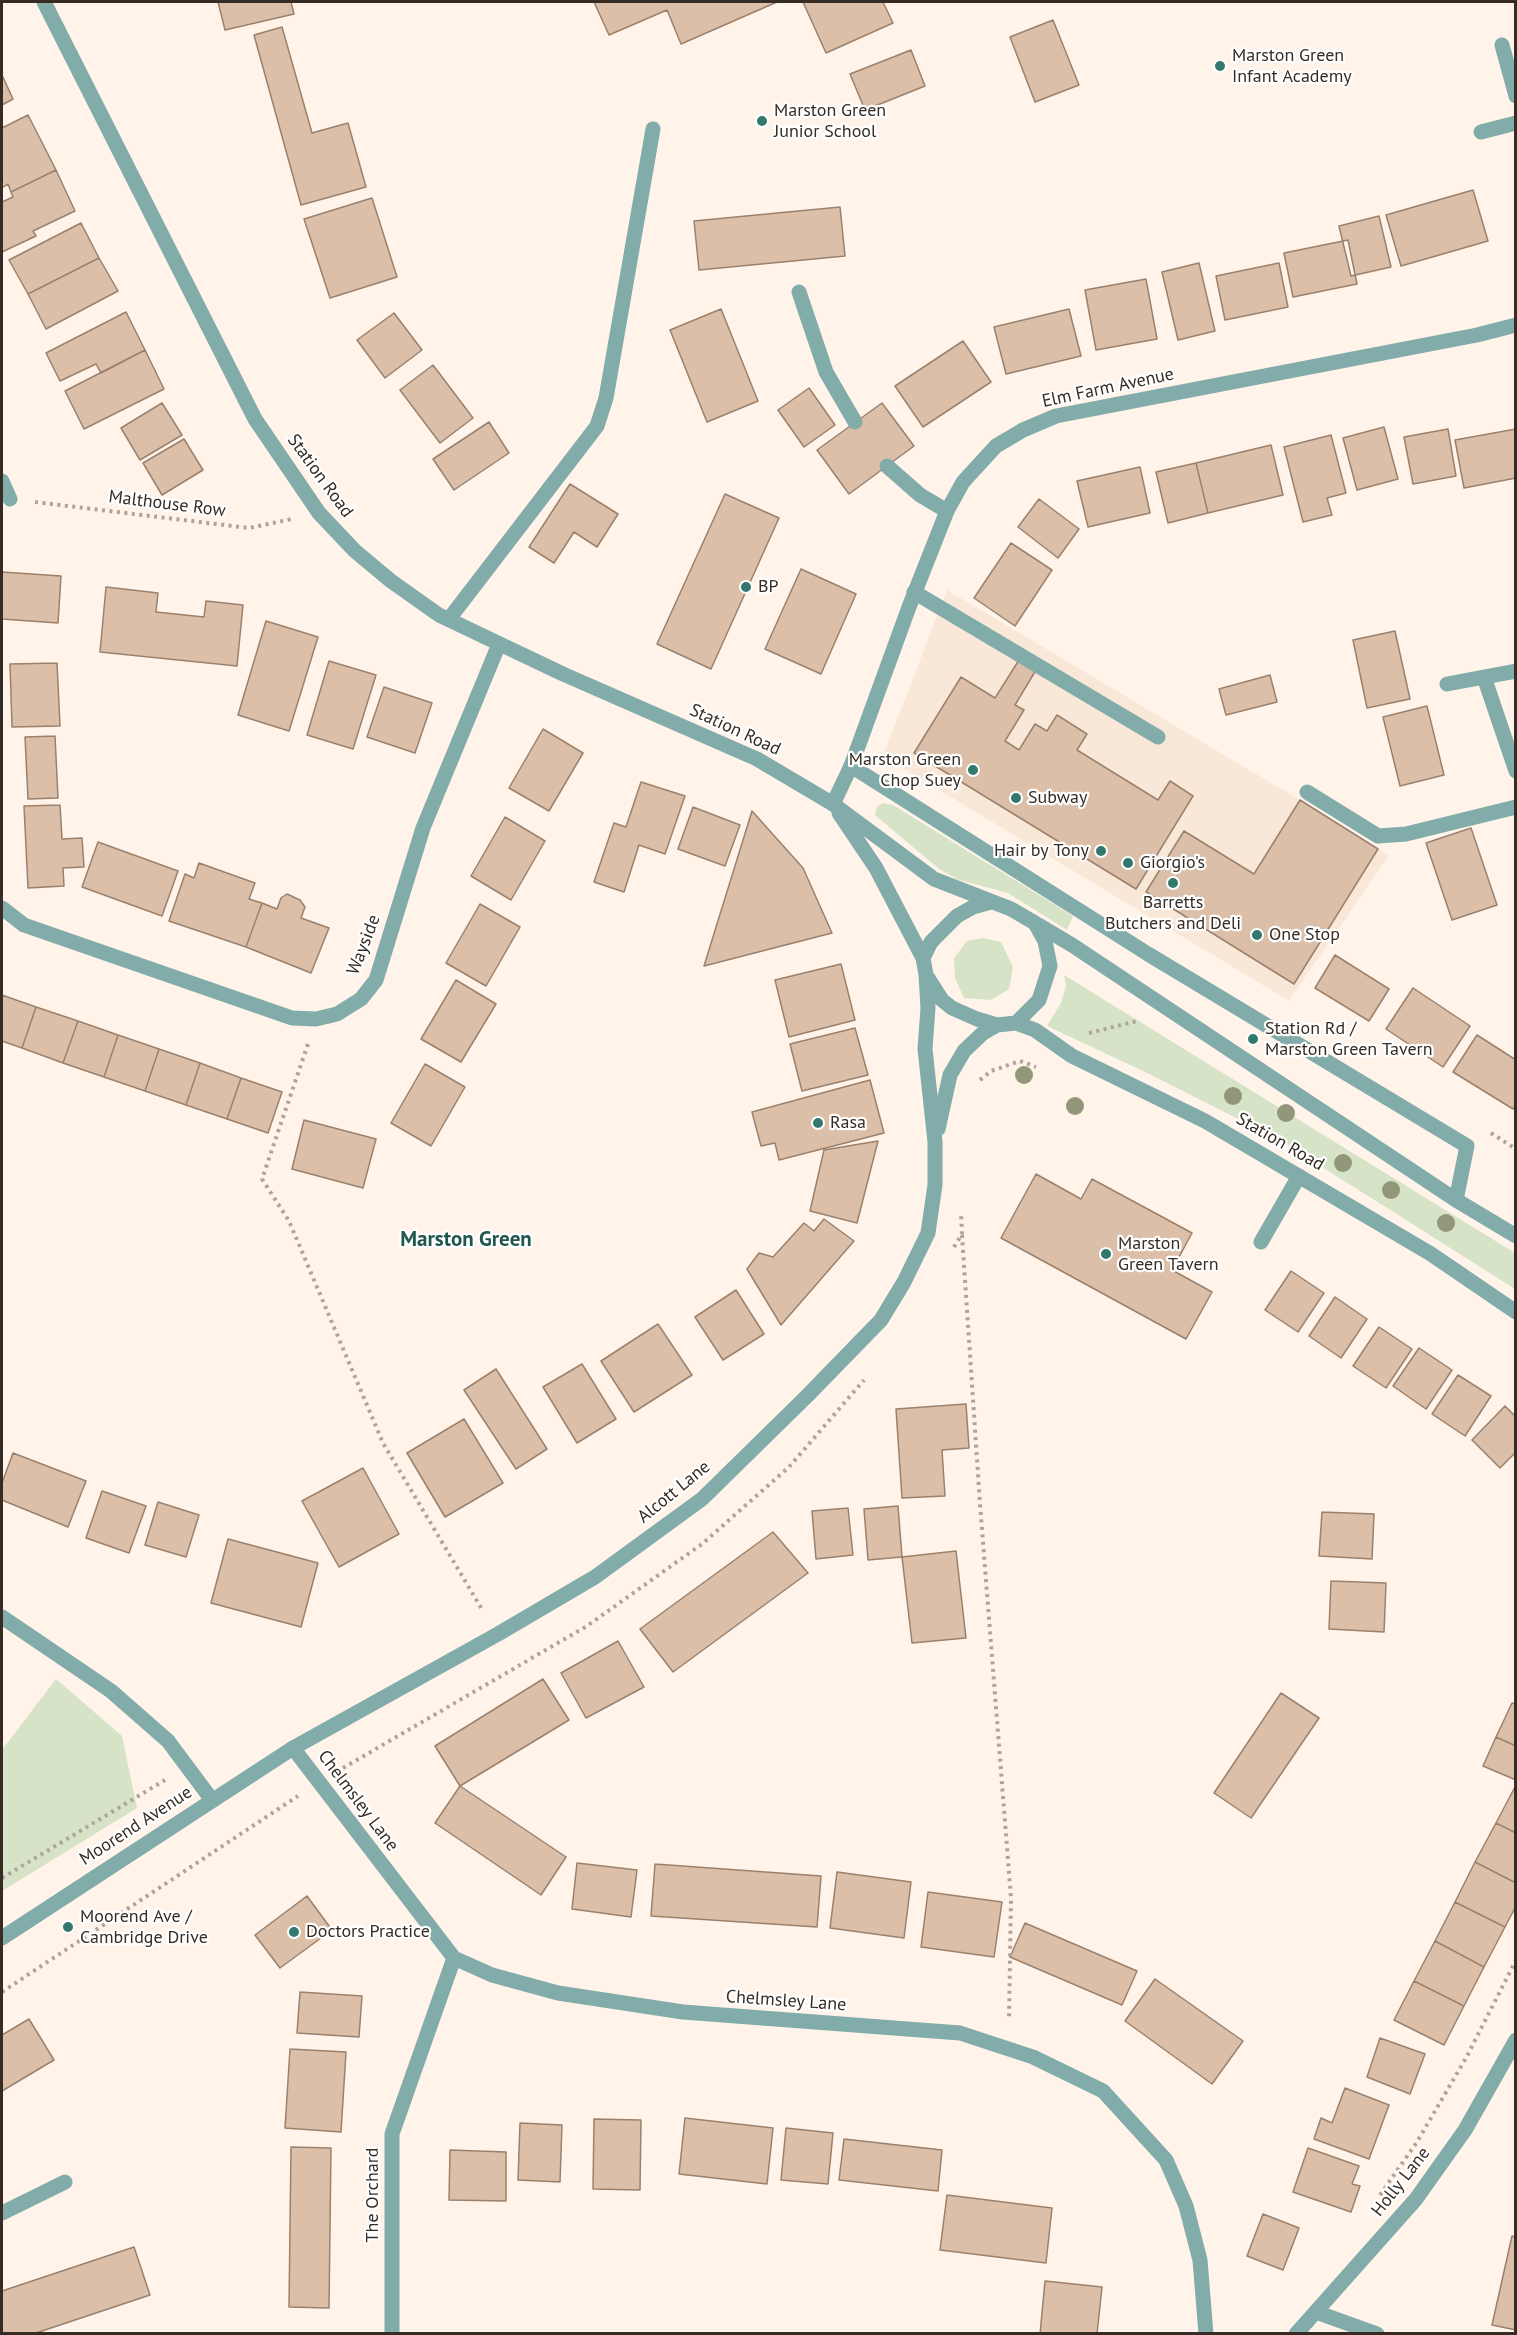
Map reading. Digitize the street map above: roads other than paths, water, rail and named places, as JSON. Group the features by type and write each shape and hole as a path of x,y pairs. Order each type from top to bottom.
{"street":[{"name":"Station Road","path":"44,2 255,419 319,513 355,551 391,581 439,615 757,759 833,804 934,879 1011,909 1035,923 1081,951 1456,1200 1515,1236"},
{"path":"1502,45 1515,96"},
{"path":"1481,132 1515,123"},
{"path":"449,619 597,426 606,398 653,129"},
{"path":"799,292 826,372 855,422"},
{"name":"Elm Farm Avenue","path":"833,804 850,766 914,592 947,511 963,482 996,446 1023,430 1056,416 1477,335 1515,325"},
{"path":"887,466 920,495 947,511"},
{"path":"2,481 10,499"},
{"path":"914,592 1158,736"},
{"name":"Wayside","path":"2,908 24,925 292,1018 316,1019 337,1014 361,999 376,980 423,828 499,644"},
{"path":"1447,684 1515,671"},
{"path":"1484,677 1515,771"},
{"path":"850,766 1148,954 1467,1146 1456,1200"},
{"path":"1307,792 1378,836 1406,834 1515,807"},
{"name":"Station Road","path":"833,804 876,868 923,958 926,975 942,1000 952,1008 997,1025 1016,1023 1035,1030 1072,1056 1205,1121 1431,1254 1515,1312"},
{"path":"923,958 931,942 957,916 974,907 992,902"},
{"path":"1016,1023 1039,1000 1050,966 1044,941 1035,923"},
{"path":"926,975 928,1008 925,1049 935,1142"},
{"path":"935,1142 950,1075 964,1051 983,1033 997,1025"},
{"name":"Alcott Lane","path":"293,1748 498,1635 595,1577 702,1498 881,1320 904,1282 928,1233 935,1185 935,1142"},
{"path":"1261,1242 1299,1176"},
{"path":"2,1617 111,1691 168,1741 212,1800"},
{"name":"Chelmsley Lane","path":"293,1748 454,1958 492,1975 558,1994 683,2012 960,2033 1033,2056 1103,2091 1166,2160 1186,2206 1200,2260 1206,2334"},
{"name":"Moorend Avenue","path":"2,1938 293,1748"},
{"name":"The Orchard","path":"392,2334 392,2134 454,1958"},
{"name":"Holly Lane","path":"1296,2334 1416,2199 1465,2130 1515,2040"},
{"path":"2,2213 65,2182"},
{"path":"1316,2312 1377,2334"}],"place":[{"name":"Marston Green Infant Academy","path":"1220,66"},
{"name":"Marston Green Junior School","path":"762,121"},
{"name":"BP","path":"746,587"},
{"name":"Marston Green Chop Suey","path":"973,770"},
{"name":"Subway","path":"1016,798"},
{"name":"Hair by Tony","path":"1101,851"},
{"name":"Giorgio's","path":"1128,863"},
{"name":"Barretts Butchers and Deli","path":"1173,883"},
{"name":"One Stop","path":"1257,935"},
{"name":"Station Rd / Marston Green Tavern","path":"1253,1039"},
{"name":"Rasa","path":"818,1123"},
{"name":"Marston Green Tavern","path":"1106,1254"},
{"name":"Moorend Ave / Cambridge Drive","path":"68,1927"},
{"name":"Doctors Practice","path":"294,1932"}],"district":[{"name":"Marston Green","path":"466,1240"}]}
